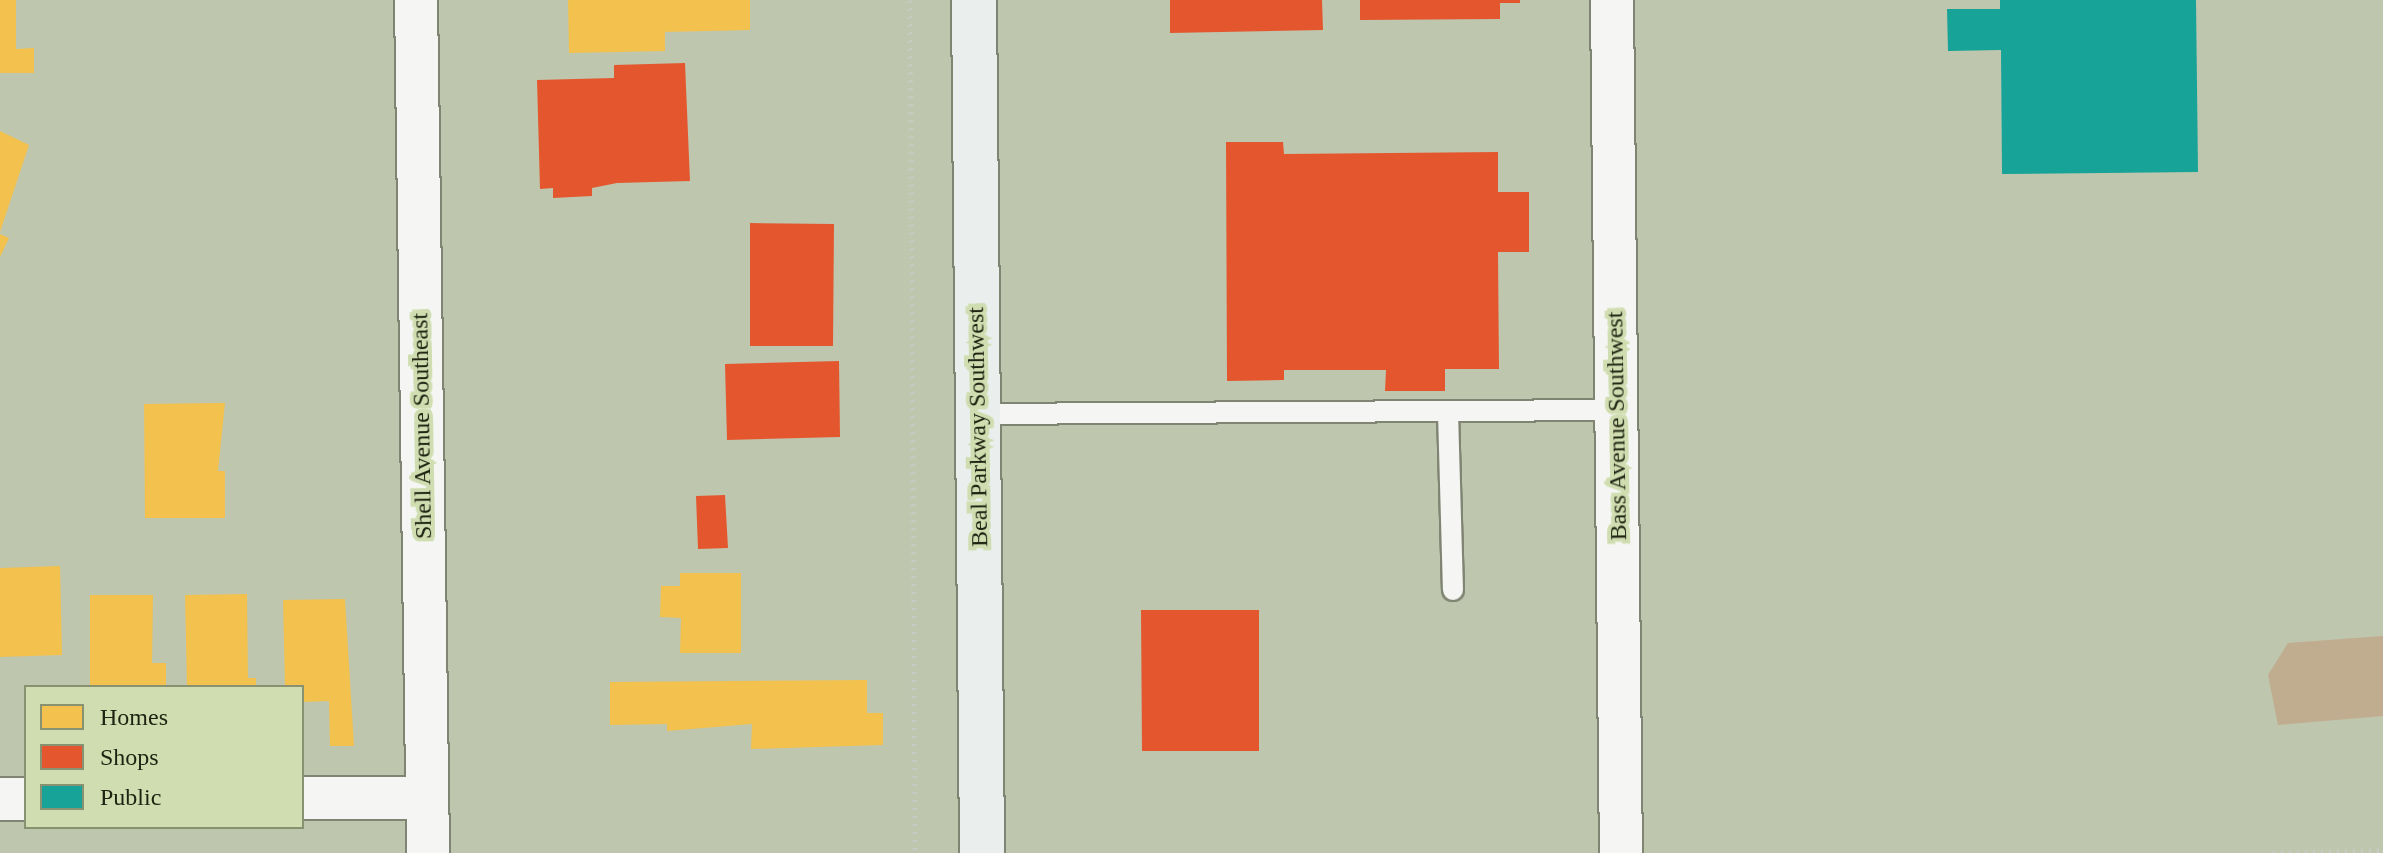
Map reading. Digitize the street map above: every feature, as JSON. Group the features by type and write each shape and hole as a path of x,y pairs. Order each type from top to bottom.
{"main road":[{"name":"Beal Parkway Southwest","path":"974,0 982,853"}],"street":[{"name":"Shell Avenue Southeast","path":"416,0 428,853"},
{"name":"Bass Avenue Southwest","path":"1612,0 1621,853"},
{"path":"304,798 427,798"},
{"path":"0,799 24,799"}],"lane":[{"path":"978,414 1617,410"},
{"path":"1448,412 1453,590"}],"path":[{"path":"910,0 915,853"},
{"path":"2273,853 2383,850"}],"shaded area":[{"path":"2383,636 2383,716 2278,725 2268,675 2288,643"}],"building: Homes":[{"path":"0,0 16,0 16,49 34,48 34,73 0,73"},
{"path":"568,0 750,0 750,30 665,32 665,51 569,53"},
{"path":"0,131 29,145 0,232"},
{"path":"0,234 9,238 0,257"},
{"path":"225,403 218,471 225,471 225,518 145,518 144,404"},
{"path":"60,566 62,655 0,657 0,568"},
{"path":"680,573 741,573 741,653 680,653 681,618 660,617 661,586 680,586"},
{"path":"247,594 248,678 256,678 256,685 187,685 185,595"},
{"path":"90,595 153,595 152,663 166,663 166,685 90,685"},
{"path":"345,599 354,746 330,746 329,701 304,702 304,685 285,685 283,600"},
{"path":"867,680 867,713 883,713 883,745 751,749 752,724 667,731 667,724 610,725 610,682"}],"building: Shops":[{"path":"1170,0 1322,0 1323,30 1170,33"},
{"path":"1360,0 1520,0 1520,3 1500,3 1500,19 1360,20"},
{"path":"685,63 690,181 617,183 592,188 592,196 553,198 553,188 540,189 537,80 614,78 614,65"},
{"path":"1226,142 1283,142 1284,154 1498,152 1498,192 1529,192 1529,252 1498,252 1499,369 1445,369 1445,391 1385,391 1386,370 1284,370 1284,380 1227,381"},
{"path":"750,223 834,224 833,346 750,346"},
{"path":"839,361 840,437 727,440 725,364"},
{"path":"725,495 728,548 698,549 696,496"},
{"path":"1141,610 1259,610 1259,751 1142,751"}],"building: Public":[{"path":"2000,0 2196,0 2198,172 2002,174 2001,50 1948,51 1947,9 2000,9"}]}
